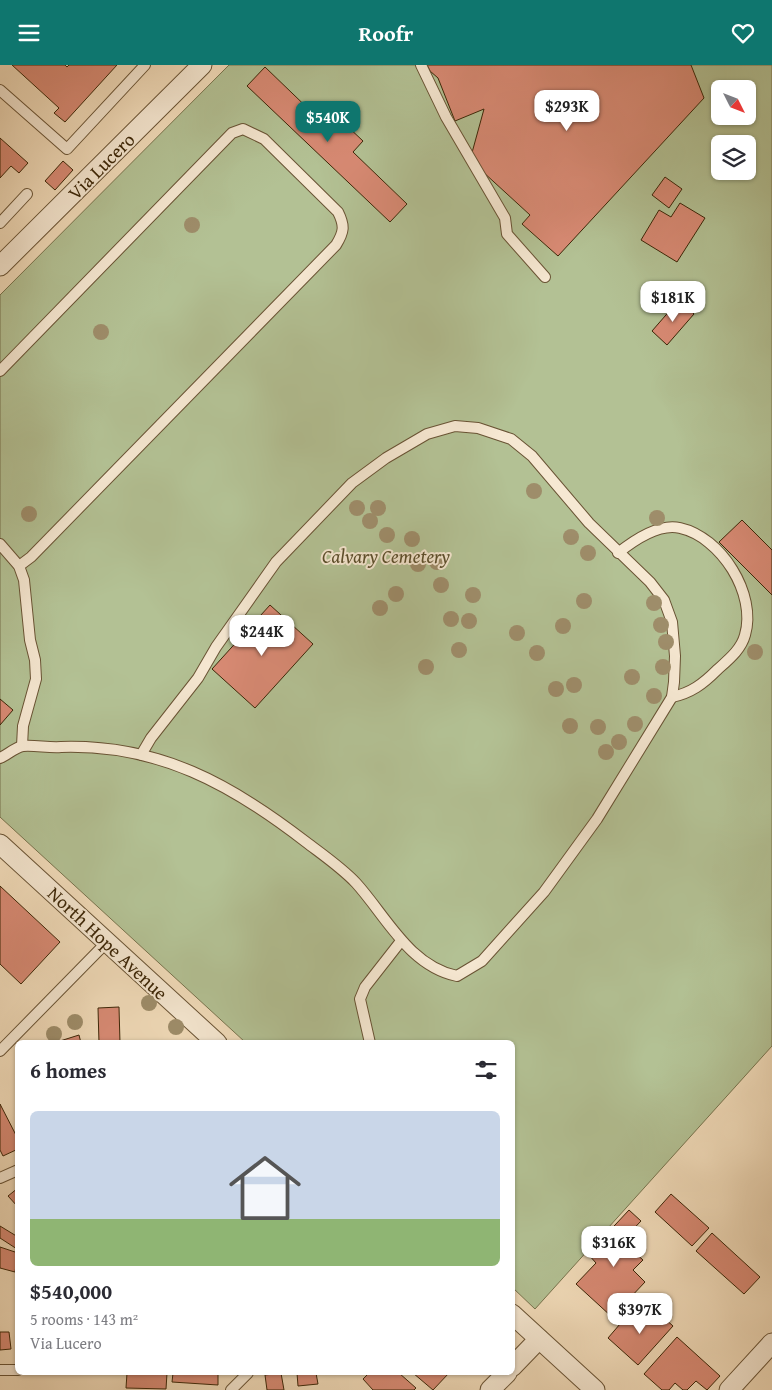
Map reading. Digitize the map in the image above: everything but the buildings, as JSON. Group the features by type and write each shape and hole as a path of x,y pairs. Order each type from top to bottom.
{"street":[{"name":"Via Lucero","path":"0,266 202,65"},
{"name":"North Hope Avenue","path":"0,844 214,1040"},
{"path":"515,1317 596,1390"},
{"path":"515,1364 540,1339"},
{"path":"729,1390 772,1343"},
{"path":"490,1390 505,1375"}],"lane":[{"path":"0,89 67,149 145,65"},
{"path":"421,65 446,117 505,218 507,234 545,277"},
{"path":"0,371 232,133 243,129 264,139 338,212 344,223 343,233 336,245 31,557 19,566"},
{"path":"0,223 27,194"},
{"path":"0,759 22,746 80,747 140,755 200,773 247,800 289,829 356,883 401,941 444,973 457,976 482,961 544,892 597,819 672,697 675,656 672,623 664,600 650,582 618,553 532,455 511,439 478,428 455,426 426,434 386,458 352,483 276,562 216,647 198,678 150,738 140,755"},
{"path":"618,553 635,539 656,531 679,527 697,535 713,546 728,563 741,583 746,606 746,634 738,650 705,682 689,693 672,697"},
{"path":"0,544 19,566 24,580 36,679 23,726 22,746"},
{"path":"369,1040 360,999 365,987 401,941"},
{"path":"0,1051 107,942"},
{"path":"0,1179 15,1172"},
{"path":"0,1370 15,1370"},
{"path":"231,1390 246,1375"}],"green space":[{"name":"Calvary Cemetery","path":"229,65 772,65 772,1046 535,1309 515,1290 515,1040 243,1040 0,817 0,295"}]}
